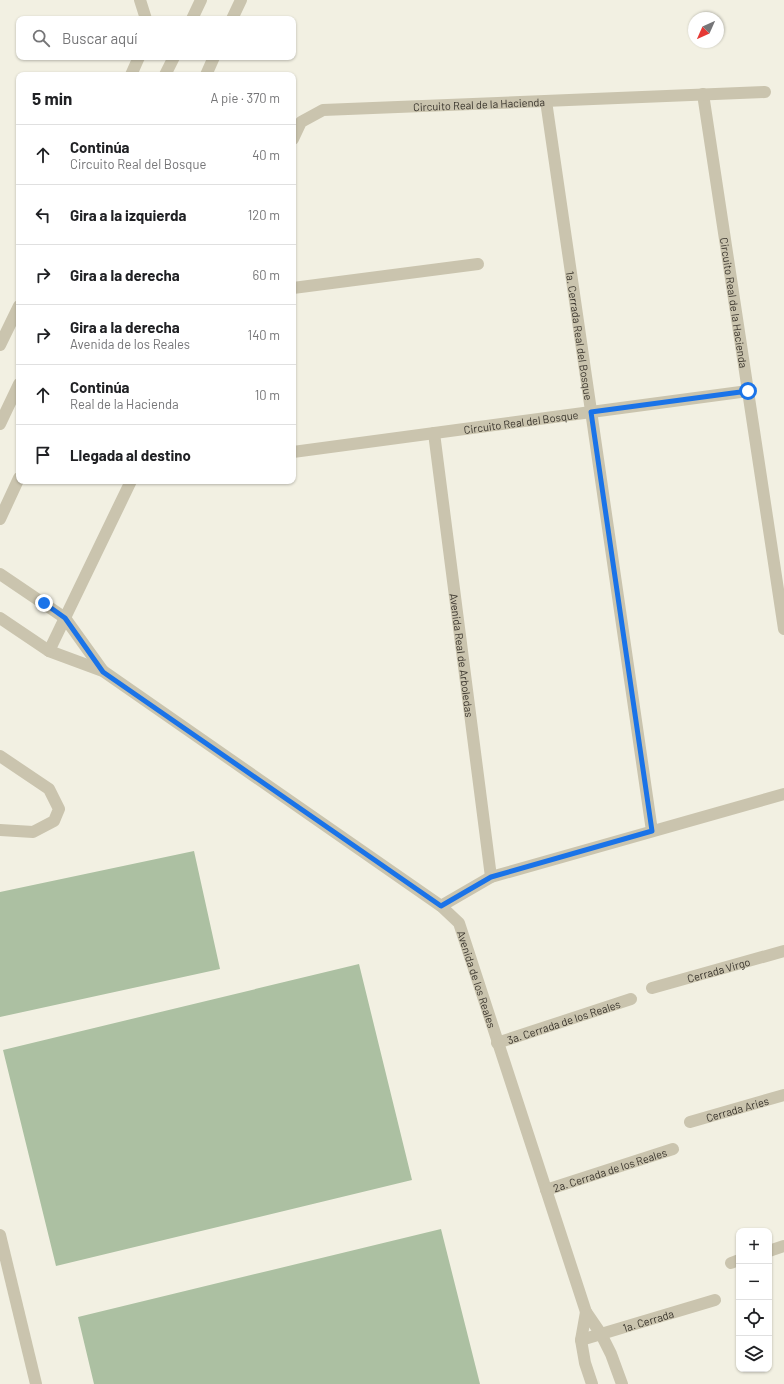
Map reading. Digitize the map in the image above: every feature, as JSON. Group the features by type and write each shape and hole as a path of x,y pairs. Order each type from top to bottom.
{"street":[{"path":"140,0 145,16"},
{"path":"193,16 201,0"},
{"path":"233,16 241,0"},
{"path":"132,72 138,60"},
{"path":"166,72 172,60"},
{"path":"207,72 213,60"},
{"name":"Circuito Real de la Hacienda","path":"296,133 301,122 323,110 765,92"},
{"name":"Circuito Real de la Hacienda","path":"704,94 784,629"},
{"name":"1a. Cerrada Real del Bosque","path":"546,101 652,831"},
{"path":"296,288 478,264"},
{"path":"0,345 16,312"},
{"path":"0,424 16,390"},
{"name":"Circuito Real del Bosque","path":"296,452 748,391"},
{"name":"Avenida Real de Arboledas","path":"434,433 491,877"},
{"path":"0,519 16,484"},
{"path":"49,651 130,484"},
{"path":"0,574 65,618"},
{"name":"Avenida de los Reales","path":"0,618 49,651 103,672 441,906 459,923 586,1312 601,1334 611,1354 622,1384"},
{"name":"Avenida de los Reales","path":"65,618 103,672"},
{"path":"0,756 49,789 59,809 54,821 33,832 0,830"},
{"path":"441,906 491,877 784,794"},
{"name":"Cerrada Virgo","path":"652,988 784,951"},
{"name":"3a. Cerrada de los Reales","path":"497,1043 631,999"},
{"name":"Cerrada Aries","path":"690,1122 784,1095"},
{"name":"2a. Cerrada de los Reales","path":"546,1190 673,1149"},
{"path":"0,1234 36,1384"},
{"path":"772,1250 784,1246"},
{"name":"1a. Cerrada","path":"581,1340 715,1300"},
{"name":"Avenida de los Reales","path":"586,1312 581,1340 585,1363 592,1384"}],"green space":[{"path":"194,851 220,969 0,1017 0,892"},
{"path":"359,964 412,1180 56,1266 3,1050"},
{"path":"441,1229 480,1384 94,1384 78,1317"}],"route":[{"path":"44,603 65,618 103,672 441,906 491,877 652,831 591,412 748,391"}]}
